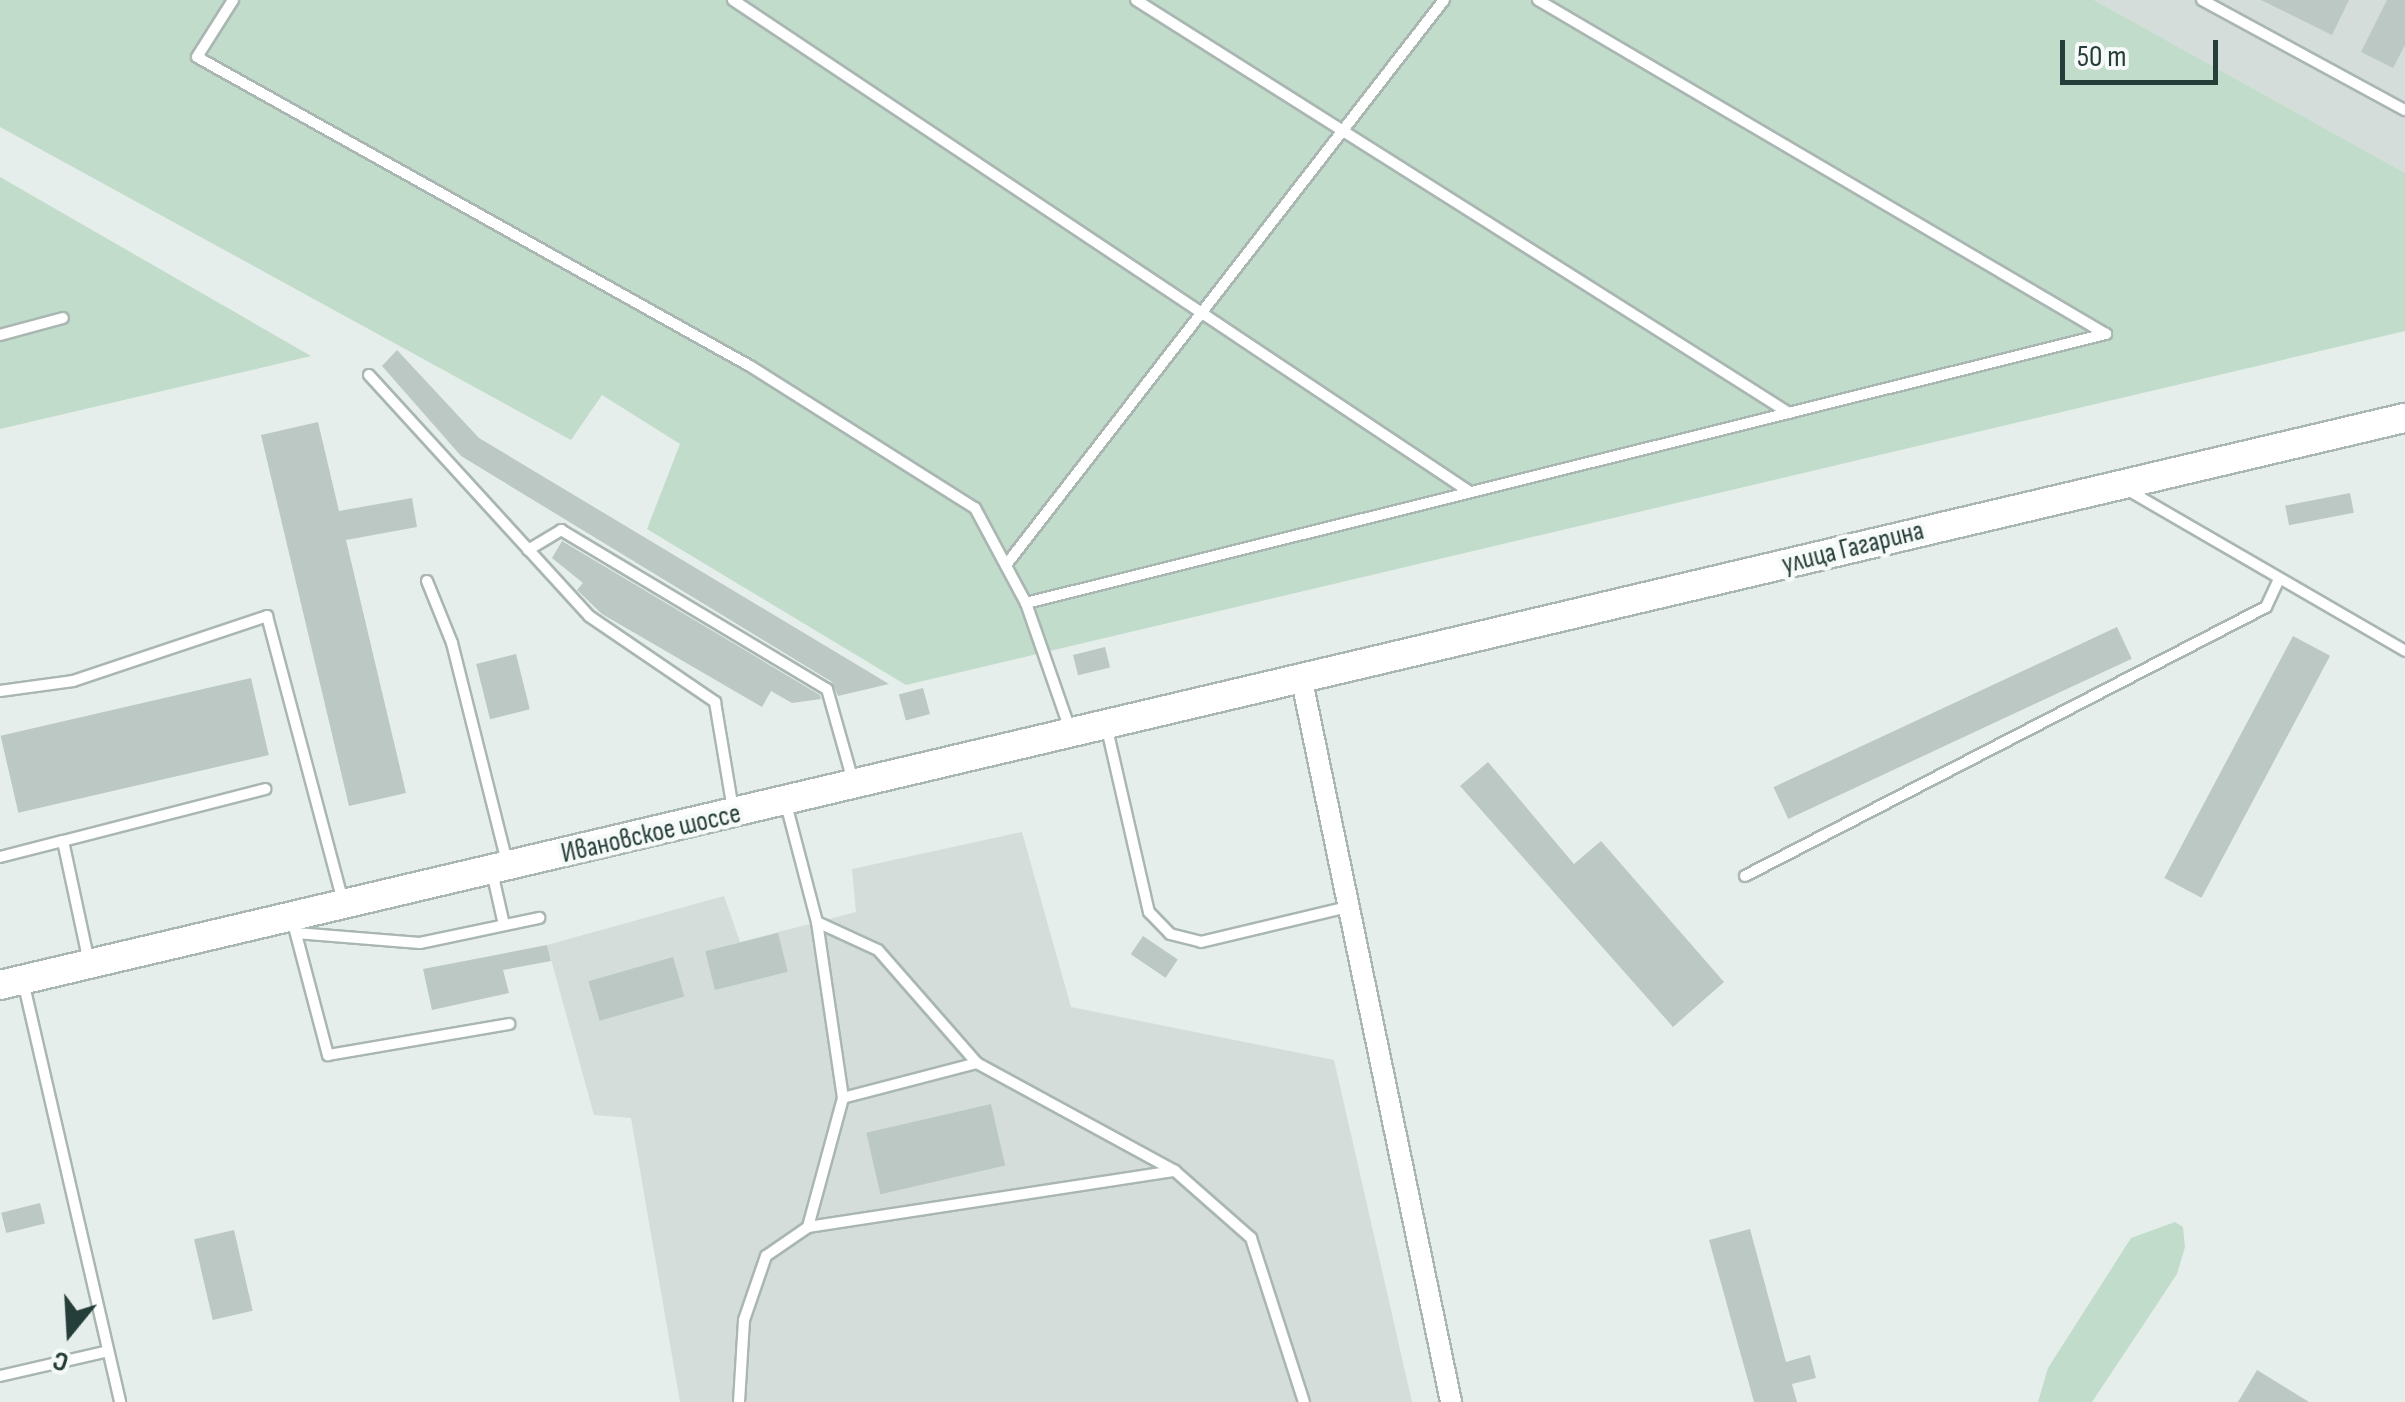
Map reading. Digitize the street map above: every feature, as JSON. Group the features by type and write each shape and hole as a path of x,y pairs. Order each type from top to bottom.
{"street":[{"name":"улица Гагарина","path":"1302,682 2116,484 2405,418"},
{"name":"Ивановское шоссе","path":"12,982 294,923 343,903 1302,682"},
{"path":"1302,682 1353,906 1451,1402"}],"lane":[{"path":"233,0 197,58 766,376 975,508 1026,603 1072,736"},
{"path":"733,0 1470,492"},
{"path":"1136,0 1789,413"},
{"path":"1006,566 1206,313 1444,0"},
{"path":"1026,603 2106,334 1538,0"},
{"path":"2202,0 2405,110"},
{"path":"0,335 63,318"},
{"path":"368,375 589,616 715,702 734,815"},
{"path":"2116,484 2225,544 2278,582 2405,651"},
{"path":"528,550 560,530 828,689 855,787"},
{"path":"426,581 452,643 500,869 504,925"},
{"path":"1745,876 2266,607 2278,582"},
{"path":"0,691 73,681 267,616 343,903"},
{"path":"1107,729 1149,912 1170,934 1201,942 1353,906"},
{"path":"0,856 265,789"},
{"path":"786,803 817,922 842,1098 808,1227"},
{"path":"63,841 90,964"},
{"path":"509,1024 328,1055 294,923 382,945 539,918"},
{"path":"817,922 878,950 977,1063 1175,1171 1251,1238 1304,1402"},
{"path":"12,982 120,1402"},
{"path":"842,1098 977,1063"},
{"path":"739,1402 744,1320 766,1256 808,1227 1175,1171"},
{"path":"0,1376 108,1351"}],"shaded area":[{"path":"2094,0 2405,0 2405,173"},
{"path":"1022,832 1071,1007 1334,1060 1412,1402 680,1402 631,1118 594,1115 547,945 724,896 740,942 856,912 852,869"}],"green space":[{"path":"0,0 2094,0 2405,173 2405,331 906,685 647,529 680,444 602,395 571,440 0,127"},
{"path":"0,177 311,356 0,429"},
{"path":"2175,1222 2183,1227 2185,1247 2177,1274 2092,1402 2038,1402 2048,1368 2131,1238"}],"building":[{"path":"2261,0 2349,0 2332,35"},
{"path":"2387,0 2405,0 2405,45 2393,68 2361,52"},
{"path":"397,350 479,438 889,684 838,696 832,682 461,456 382,366"},
{"path":"318,422 339,511 412,498 417,527 346,540 406,793 349,806 261,435"},
{"path":"2350,493 2354,513 2289,525 2285,506"},
{"path":"562,541 821,699 792,703 771,691 762,707 602,614 577,590 583,583 552,558"},
{"path":"2117,627 2132,659 1788,819 1774,787"},
{"path":"2293,636 2330,656 2201,898 2164,878"},
{"path":"1105,647 1110,667 1078,675 1073,655"},
{"path":"516,654 530,709 490,719 476,664"},
{"path":"251,678 269,755 18,813 1,736"},
{"path":"923,688 930,714 906,721 899,694"},
{"path":"1488,762 1574,864 1601,841 1724,982 1673,1027 1460,786"},
{"path":"778,933 788,972 715,990 705,951"},
{"path":"1143,936 1178,959 1166,978 1131,954"},
{"path":"547,945 551,961 503,970 509,993 432,1010 423,969"},
{"path":"673,957 684,996 600,1021 588,981"},
{"path":"991,1104 1005,1165 880,1194 866,1133"},
{"path":"40,1203 45,1223 6,1233 1,1213"},
{"path":"1750,1229 1786,1362 1810,1355 1816,1378 1792,1384 1797,1402 1754,1402 1709,1240"},
{"path":"234,1230 253,1311 213,1320 194,1239"},
{"path":"2257,1370 2309,1402 2238,1402"}]}
